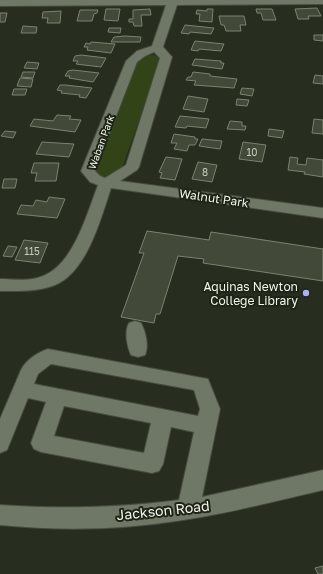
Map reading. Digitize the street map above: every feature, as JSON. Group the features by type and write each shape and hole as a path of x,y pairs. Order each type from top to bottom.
{"street":[{"path":"0,3 84,1 322,2"},
{"path":"157,48 173,1"},
{"name":"Waban Park","path":"157,48 166,57 132,167 106,183 94,179 88,171 132,61 138,54 146,50 157,48"},
{"path":"0,285 35,285 52,280 66,269 78,253 106,183"},
{"name":"Walnut Park","path":"106,183 323,213"},
{"path":"135,328 138,350"},
{"path":"0,444 30,370 48,356 201,384 210,409 193,481 189,508"},
{"path":"22,389 206,426"},
{"path":"58,396 41,443 152,464 163,417"},
{"name":"Jackson Road","path":"0,515 80,518 138,514 214,505 323,480"}],"green space":[{"path":"153,55 161,59 120,173 108,178 98,175 94,168 127,90 135,61 140,56"}],"building":[{"path":"317,8 321,16 308,16 309,19 298,19 295,9"},
{"path":"106,9 120,9 118,21 104,20"},
{"path":"150,9 151,15 141,15 142,26 134,26 133,22 129,22 129,19 133,19 133,10"},
{"path":"207,9 213,9 212,22 199,21 200,14 196,14 197,10 207,11"},
{"path":"256,9 272,9 276,20 263,20 261,13 257,13"},
{"path":"80,10 98,10 97,13 94,14 92,21 77,21"},
{"path":"61,11 60,23 47,23 48,18 42,18 43,12"},
{"path":"0,13 7,13 5,22 0,22"},
{"path":"219,16 244,16 246,25 240,25 241,31 226,31 224,25 221,25"},
{"path":"185,25 214,28 211,34 190,32 189,34 181,33"},
{"path":"23,26 37,27 36,33 21,33"},
{"path":"109,28 121,28 120,33 108,32"},
{"path":"314,35 323,35 323,41 314,40"},
{"path":"114,37 141,37 140,42 111,42"},
{"path":"195,41 224,44 221,51 199,49 198,51 191,50"},
{"path":"91,42 115,44 111,53 87,50 88,47 84,47 86,43 90,44"},
{"path":"81,55 106,58 101,67 76,64 78,61 73,61 75,56"},
{"path":"195,59 221,61 221,63 224,63 222,69 192,65"},
{"path":"27,62 39,63 37,69 24,68"},
{"path":"73,70 99,73 93,82 65,76 68,71"},
{"path":"23,72 35,72 33,78 21,77"},
{"path":"193,72 210,74 210,76 237,79 234,88 194,85 196,81 186,80 188,77 191,77"},
{"path":"315,75 323,76 323,84 313,83"},
{"path":"20,78 33,79 31,87 17,86"},
{"path":"60,85 92,88 86,98 79,97 80,95 61,93 62,91 57,90"},
{"path":"242,88 254,89 252,96 240,94"},
{"path":"14,89 27,89 25,95 12,95"},
{"path":"188,96 208,99 204,112 183,109"},
{"path":"237,99 249,100 247,106 236,105"},
{"path":"57,115 71,116 69,119 81,120 75,132 30,126 34,119 53,121"},
{"path":"180,116 209,119 206,128 187,126 186,128 175,127"},
{"path":"314,119 323,120 323,134 312,133"},
{"path":"230,121 242,122 242,126 246,126 245,130 227,129"},
{"path":"269,129 284,131 282,138 268,136"},
{"path":"5,131 16,132 13,138 1,136"},
{"path":"174,134 195,137 195,139 198,139 195,145 189,145 187,151 174,149 177,143 171,143"},
{"path":"202,139 222,141 220,149 199,146"},
{"path":"42,142 74,144 69,157 36,154"},
{"path":"243,142 266,145 262,162 239,159"},
{"path":"166,157 182,159 175,180 160,178 162,173 159,172"},
{"path":"290,157 298,158 297,164 306,165 307,158 323,160 323,177 304,174 305,172 288,170"},
{"path":"198,162 217,165 212,182 192,179"},
{"path":"34,163 59,163 56,181 35,181 37,173 31,173"},
{"path":"4,179 17,179 15,188 2,188"},
{"path":"49,197 65,199 57,218 17,214 21,205 33,206 36,200 47,202"},
{"path":"147,231 209,240 211,232 323,249 323,281 203,263 204,259 178,256 160,314 156,314 154,323 121,317 144,253 139,253"},
{"path":"24,240 48,243 40,263 15,260"},
{"path":"8,246 17,247 12,257 3,256"},
{"path":"323,566 323,574 318,574 315,568"}],"place":[{"name":"Aquinas Newton College Library","path":"306,293"}]}
